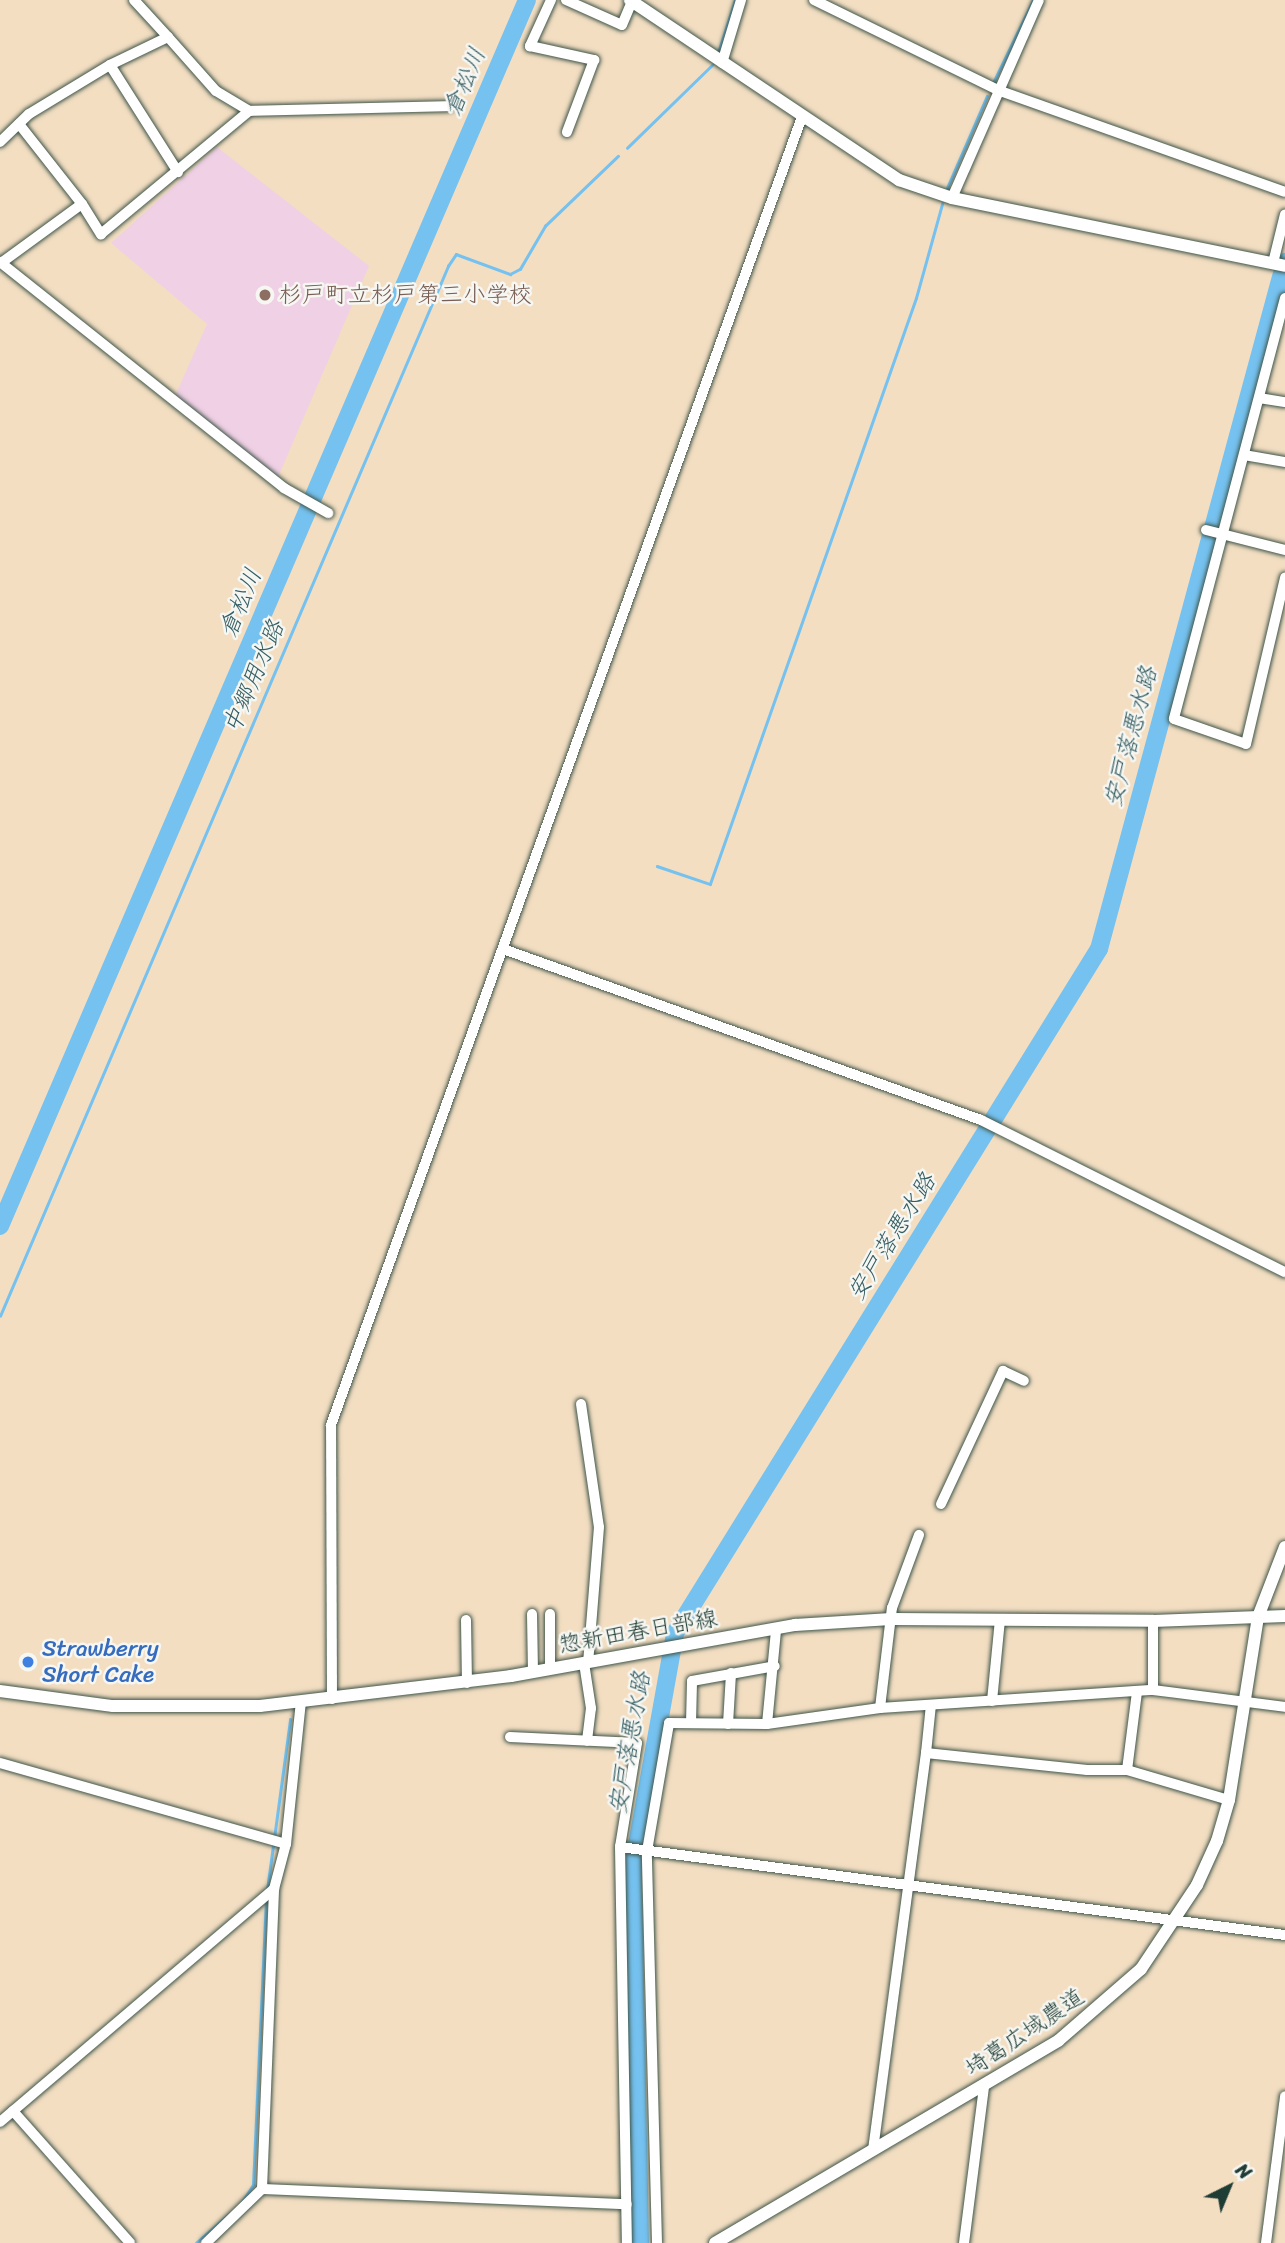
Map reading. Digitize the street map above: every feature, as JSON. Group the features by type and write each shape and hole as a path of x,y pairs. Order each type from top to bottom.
{"street":[{"path":"134,0 216,91 249,111 450,106"},
{"path":"551,0 530,46 594,60 567,132"},
{"path":"566,0 622,25 631,1 899,180 952,198 1278,264 1285,214"},
{"path":"722,63 741,0"},
{"path":"814,0 1000,92 1285,192"},
{"path":"952,198 1039,0"},
{"path":"0,142 19,124 110,65 168,37"},
{"path":"110,65 178,172"},
{"path":"19,124 82,204 101,234 249,111"},
{"path":"332,1699 331,1425 802,117"},
{"path":"82,204 0,262 291,493 328,513"},
{"path":"1285,298 1174,719 1246,744 1285,578"},
{"path":"1259,398 1285,402"},
{"path":"1244,455 1285,462"},
{"path":"1206,530 1285,550"},
{"path":"503,949 981,1120 1285,1272"},
{"path":"942,1504 1003,1371 1024,1381"},
{"path":"581,1404 599,1527 586,1663 591,1708 587,1741"},
{"path":"880,1708 891,1619 919,1535"},
{"name":"埼葛広域農道","path":"715,2243 1059,2040 1105,2004 1141,1969 1175,1922 1217,1841 1229,1800 1258,1617 1285,1547"},
{"path":"532,1614 533,1672"},
{"path":"550,1669 551,1614"},
{"name":"惣新田春日部線","path":"0,1691 113,1706 200,1709 332,1699 467,1683 776,1630 891,1619 1153,1621 1285,1616"},
{"path":"466,1620 467,1683"},
{"path":"992,1701 1000,1620"},
{"path":"1153,1621 1153,1690"},
{"path":"767,1724 775,1666 776,1630"},
{"path":"691,1723 692,1681 775,1666"},
{"path":"728,1724 731,1673"},
{"path":"657,2243 647,1851 669,1723 767,1724 880,1708 1153,1690 1247,1699 1285,1707"},
{"path":"1127,1770 1137,1692"},
{"path":"206,2243 262,2189 274,1889 286,1844 301,1702"},
{"path":"873,2150 931,1705"},
{"path":"510,1737 637,1743 620,1847 628,2243"},
{"path":"926,1753 1087,1770 1127,1770 1229,1800"},
{"path":"0,1763 286,1844"},
{"path":"620,1847 1285,1935"},
{"path":"0,2122 274,1889"},
{"path":"964,2243 984,2086"},
{"path":"1266,2243 1285,2096"},
{"path":"13,2111 130,2243"},
{"path":"262,2189 627,2204"}],"shaded area":[{"name":"杉戸町立杉戸第三小学校","path":"217,147 369,266 278,477 175,396 207,324 111,243"}],"waterway":[{"name":"倉松川","path":"0,1226 527,0"},
{"name":"中郷用水路","path":"718,53 735,0"},
{"path":"992,85 1033,0"},
{"name":"中郷用水路","path":"627,148 712,65"},
{"path":"947,188 987,96"},
{"name":"中郷用水路","path":"0,1316 448,266 456,254 510,274 520,269 545,226 618,156"},
{"path":"657,866 710,884 916,298 942,204"},
{"name":"安戸落悪水路","path":"640,2243 633,1867 675,1633 1099,949 1285,262"},
{"path":"267,1890 290,1720"},
{"path":"240,2205 253,2185 266,1900"},
{"path":"196,2243 229,2214"}],"place":[{"name":"杉戸町立杉戸第三小学校","path":"265,295"},
{"name":"Strawberry Short Cake","path":"28,1662"}]}
